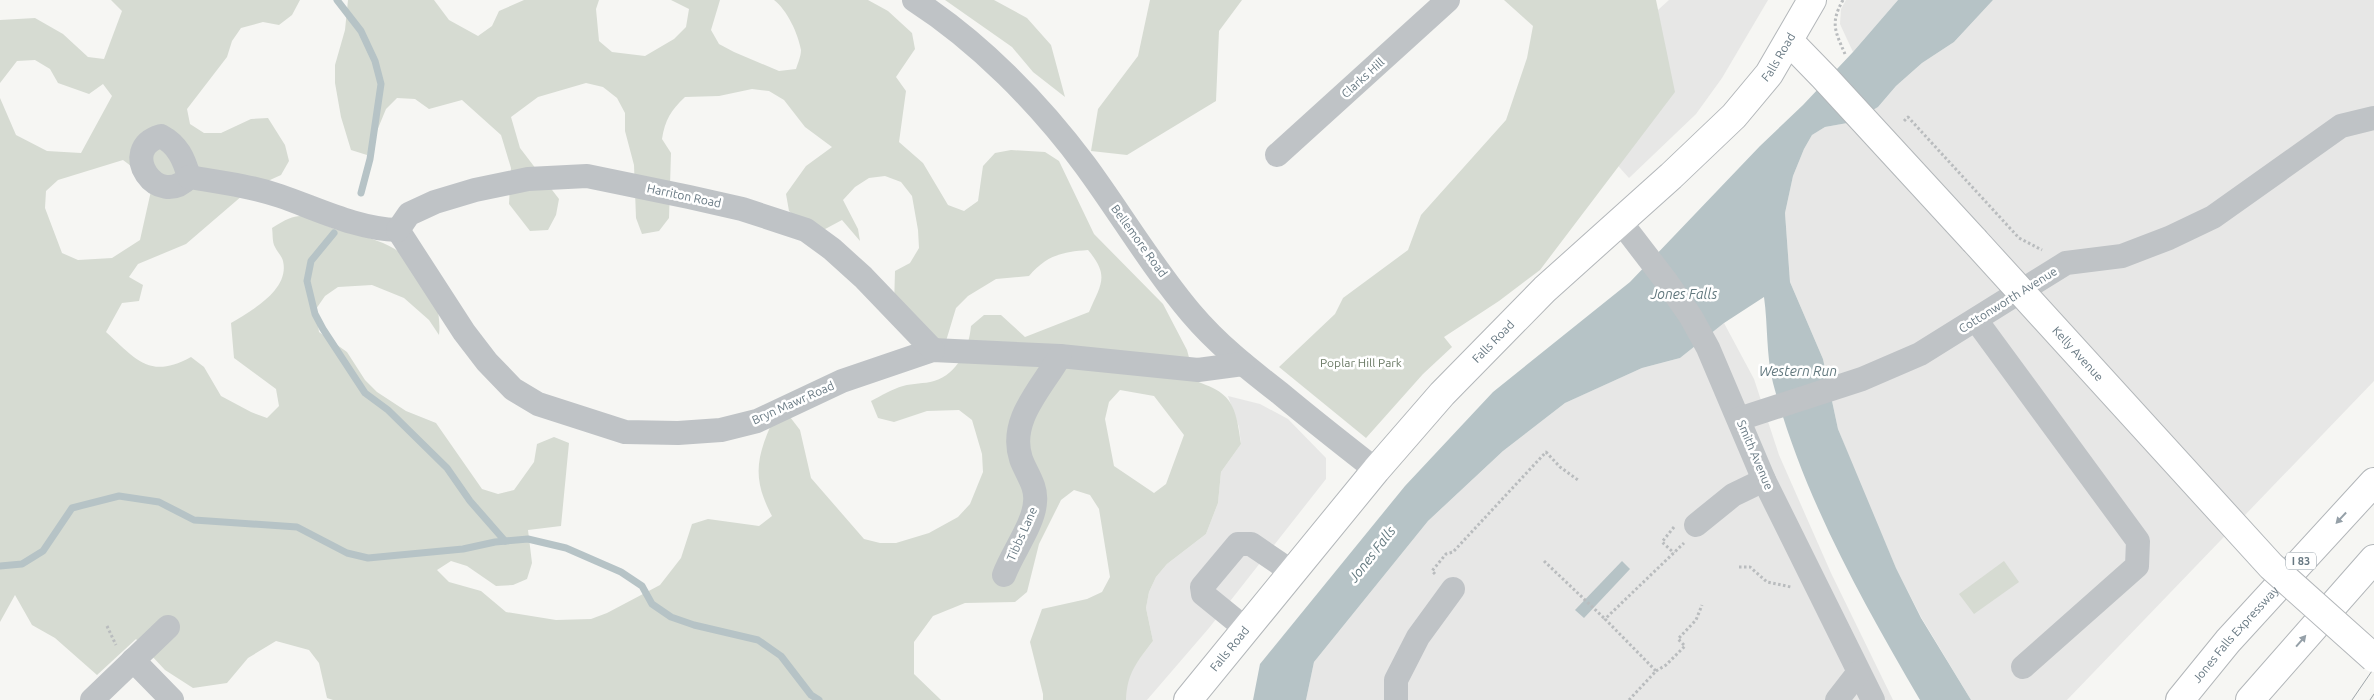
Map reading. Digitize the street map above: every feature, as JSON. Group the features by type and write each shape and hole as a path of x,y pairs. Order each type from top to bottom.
{"main road":[{"name":"Falls Road","path":"1188,700 1376,470 1442,394 1574,262 1734,116 1769,74 1812,0"},
{"name":"Kelly Avenue","path":"1789,41 2270,566 2374,658"},
{"name":"Jones Falls Expressway","path":"2180,700 2228,641 2374,482"},
{"path":"2250,700 2374,559"}],"street":[{"name":"Bellemore Road","path":"914,0 982,52 1032,103 1084,164 1190,312 1213,338 1376,470"},
{"name":"Clarks Hill","path":"1277,155 1448,0"},
{"name":"Cottonworth Avenue","path":"1740,419 1862,379 1920,354 2066,263 2122,256 2169,238 2213,217 2341,126 2374,118"},
{"path":"189,176 278,195 330,214 382,229 398,230"},
{"name":"Harriton Road","path":"398,230 409,214 435,202 475,190 528,179 587,176 689,197 742,209 806,230 832,249 856,271 933,350"},
{"name":"Smith Avenue","path":"1620,221 1641,246 1691,317 1722,377 1764,480 1873,700"},
{"name":"Bryn Mawr Road","path":"398,230 464,332 487,362 513,389 538,404 624,432 678,433 721,430 757,422 842,381 933,350 1060,356 1198,370 1243,364"},
{"path":"1976,320 2138,541 2137,566 2023,667"},
{"name":"Tibbs Lane","path":"1004,575 1031,518 1036,501 1033,487 1021,458 1017,439 1020,424 1025,410 1060,356"},
{"path":"1689,529 1733,495 1764,480"},
{"path":"1246,629 1203,594 1202,587 1238,544 1251,544 1292,572"},
{"path":"1396,700 1396,680 1409,654 1418,637 1453,589"},
{"path":"92,700 126,654 168,627"},
{"path":"126,654 172,700"},
{"path":"1837,700 1858,673"}],"path":[{"path":"1843,0 1835,14 1836,32 1845,54"},
{"path":"1904,121 1908,117 2019,238 2066,263"},
{"path":"1453,589 1432,571 1446,554 1453,552 1497,507 1546,452 1560,468 1578,480"},
{"path":"1605,619 1674,552 1662,542 1674,526 1689,529"},
{"path":"1544,561 1594,608 1656,671"},
{"path":"1739,567 1750,567 1767,582 1792,587"},
{"path":"1629,700 1656,671 1666,665 1685,646 1678,639 1696,620 1702,605"},
{"path":"107,626 126,654"}],"shaded area":[{"path":"1669,0 1768,0 1722,78 1696,114 1629,178 1559,100"},
{"path":"1846,0 1898,0 1853,52 1840,24 1841,9"},
{"path":"1993,0 2374,0 2374,381 2067,700 1971,700 1921,617 1896,568 1863,492 1838,429 1823,359 1790,282 1785,213 1793,176 1812,135 1825,127 1853,122 1878,107 1896,86 1922,63 1954,42"},
{"path":"1724,323 1754,379 1779,455 1831,573 1893,700 1306,700 1314,662 1428,521 1503,451 1565,403 1642,368 1680,358"},
{"path":"1228,396 1260,404 1288,419 1326,458 1326,479 1209,628 1147,700 1126,700 1126,682 1133,667 1153,641 1146,608 1149,592 1156,577 1167,564 1206,534 1218,503 1221,472 1241,444 1239,427"}],"green space":[{"path":"111,0 300,0 292,15 279,25 263,22 241,28 232,41 227,57 187,109 190,124 204,133 221,133 251,119 268,118 285,145 289,161 281,175 250,189 186,244 138,264 129,277 143,285 139,301 122,303 106,332 135,358 154,366 164,367 177,364 191,357 204,367 221,396 267,418 279,406 276,389 234,358 231,323 258,306 275,290 281,281 284,271 283,261 274,245 272,228 292,217 306,217 339,230 378,241 396,250 418,269 433,293 439,321 439,335 429,320 404,298 372,285 338,287 325,296 316,309 319,332 347,352 365,380 377,392 406,411 436,423 482,489 498,494 514,490 534,462 537,444 554,437 569,443 561,526 528,530 532,563 527,579 513,585 496,586 467,566 451,561 437,570 449,582 481,591 506,612 556,620 591,619 607,613 660,585 681,558 692,524 708,519 759,526 772,516 761,490 759,467 760,455 774,418 790,417 800,430 811,478 864,539 880,543 896,543 929,533 958,517 970,504 983,472 982,454 972,420 959,410 927,411 894,422 878,418 871,401 899,387 934,381 950,373 965,351 971,326 984,315 1001,315 1025,337 1089,312 1100,287 1101,274 1099,267 1088,250 1079,251 1049,259 1029,276 996,279 968,296 956,308 946,341 929,341 894,306 895,271 910,263 919,248 912,196 901,182 885,176 869,178 855,187 843,200 858,229 860,241 842,220 814,235 789,211 786,194 806,166 832,147 805,127 784,100 769,91 752,89 719,96 685,97 672,111 665,126 662,139 671,153 669,218 659,231 642,234 636,218 634,165 625,131 625,113 617,98 603,87 586,83 538,97 511,117 520,148 559,199 556,215 548,230 530,231 509,204 511,168 501,135 462,100 429,109 415,99 397,98 386,109 367,155 351,150 341,117 335,83 335,65 345,30 348,0 434,0 449,20 478,36 492,26 499,11 524,0 599,0 596,9 599,41 612,52 645,56 674,39 686,27 689,9 671,0 720,0 711,30 719,44 779,71 796,69 801,50 791,22 779,4 774,0 868,0 888,11 912,33 915,49 896,77 906,91 899,142 923,163 948,205 964,211 978,201 983,166 995,153 1011,150 1045,152 1059,161 1094,234 1163,304 1187,350 1191,365 1182,376 1219,391 1232,405 1236,415 1241,444 1221,472 1218,503 1206,534 1167,564 1156,577 1149,592 1146,608 1153,641 1134,668 1128,682 1126,700 1043,700 1030,642 1042,609 1087,599 1102,592 1110,577 1099,509 1090,495 1074,490 1061,500 1039,544 1027,592 1015,602 965,603 933,616 914,642 914,674 941,700 333,700 327,698 319,663 309,650 276,641 248,658 227,683 193,688 165,670 136,639 97,675 55,638 32,625 15,595 0,622 0,98 16,135 47,151 81,153 112,96 103,84 89,94 58,83 50,69 35,60 17,61 0,83 0,20 35,18 63,34 88,57 104,59 122,11","holes":["123,160 143,175 151,191 140,240 112,258 78,260 62,253 45,208 46,191 58,180","1120,390 1154,396 1184,435 1166,484 1154,493 1114,466 1105,419 1109,402"]},
{"path":"945,0 994,0 1027,18 1051,45 1065,97 1033,72 1012,47"},
{"path":"1150,0 1242,0 1219,31 1216,101 1127,155 1091,151 1098,109 1138,56"},
{"name":"Poplar Hill Park","path":"1504,0 1656,0 1675,92 1540,270 1499,301 1444,337 1452,347 1423,374 1366,438 1279,367 1335,314 1343,298 1408,250 1421,215 1506,120 1527,58 1533,26"},
{"path":"2004,561 2019,582 1974,614 1959,594"}],"water":[{"path":"1898,0 1993,0 1954,42 1922,63 1896,86 1878,107 1853,122 1825,127 1812,135 1793,176 1785,213 1790,282 1823,359 1838,429 1896,568 1921,618 1971,700 1920,700 1856,586 1818,507 1786,425 1771,372 1764,297 1724,323 1680,358 1642,368 1565,403 1503,451 1428,521 1314,662 1306,700 1253,700 1260,664 1405,486 1493,392 1630,282 1760,146 1803,105 1853,52"},
{"path":"1622,561 1630,569 1584,618 1575,610"}],"waterway":[{"path":"337,0 361,31 375,61 381,84 370,159 361,193"},
{"path":"334,233 311,261 307,281 315,314 323,329 365,393 388,410 447,468 470,501 505,541"},
{"path":"0,566 22,564 43,551 72,508 119,496 159,502 194,520 297,527 347,553 368,558 463,549 495,542 528,539 566,548 621,572 642,586 652,604 671,617 694,625 758,640 781,656 811,695 819,700"}],"tram line":[{"path":"2352,700 2374,668"},
{"path":"2370,700 2374,694"}],"water label":[{"name":"Jones Falls","path":"1684,294"},
{"name":"Western Run","path":"1798,371"},
{"name":"Jones Falls","path":"1372,554"}]}
